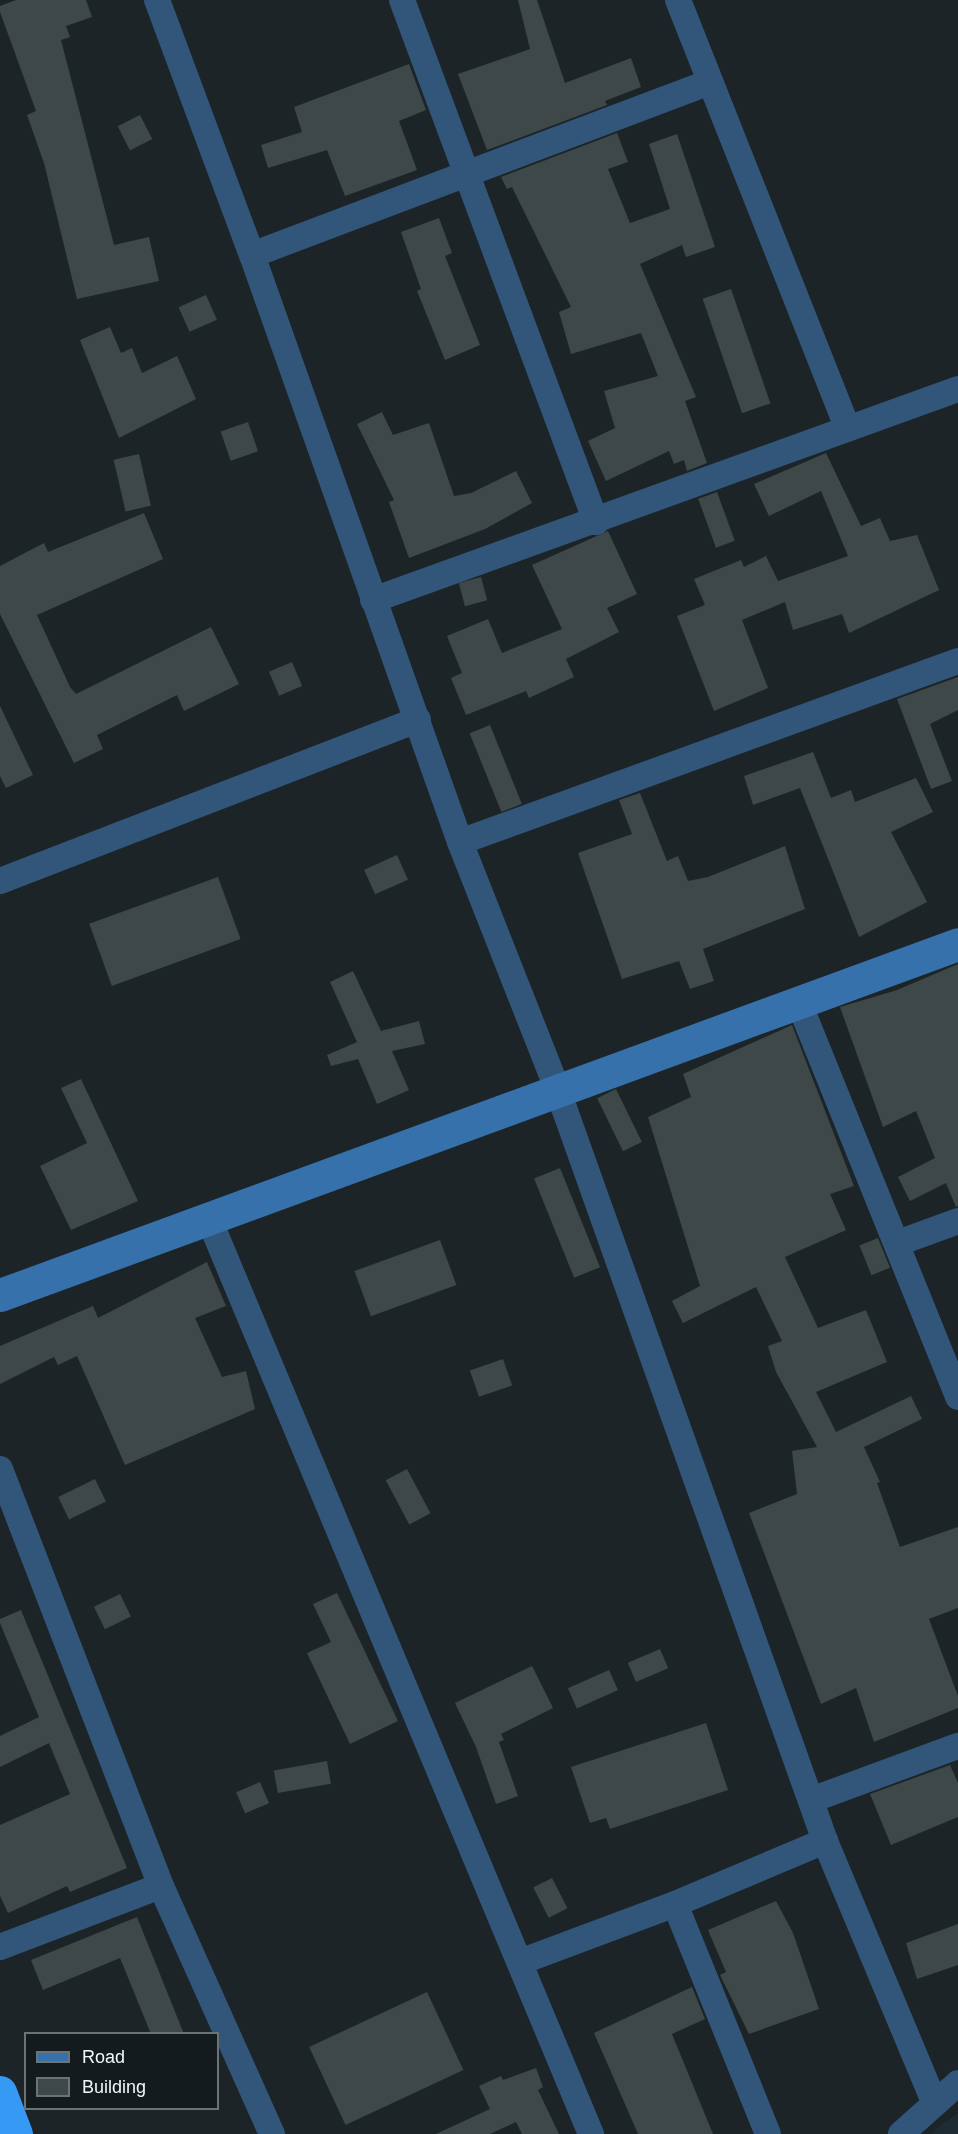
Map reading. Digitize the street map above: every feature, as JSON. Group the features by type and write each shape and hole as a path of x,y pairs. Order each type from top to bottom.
{"highway":[{"path":"0,2092 16,2134"}],"street":[{"path":"157,0 252,255 460,842 558,1091 825,1841 934,2101"},
{"path":"402,0 596,522"},
{"path":"678,0 847,426"},
{"path":"252,255 468,176 710,82"},
{"path":"373,600 596,522 847,426 958,389"},
{"path":"460,842 958,661"},
{"path":"0,881 417,720"},
{"path":"0,1295 958,944"},
{"path":"799,1003 898,1243 958,1397"},
{"path":"209,1219 591,2134"},
{"path":"898,1243 958,1221"},
{"path":"0,1469 161,1886 272,2134"},
{"path":"811,1800 958,1746"},
{"path":"520,1962 675,1904 825,1841"},
{"path":"0,1947 161,1886"},
{"path":"675,1904 768,2134"},
{"path":"902,2134 934,2101 958,2083"}],"shaded area":[{"path":"958,2113 958,2134 932,2134 941,2125"}],"building":[{"path":"16,0 86,0 92,17 66,26 70,37 61,40 114,245 149,237 159,281 77,299 44,163 27,115 36,111 0,12 0,6"},
{"path":"518,0 537,0 565,83 631,58 641,87 605,101 607,105 487,150 458,74 530,49"},
{"path":"409,64 426,110 399,121 417,170 345,196 327,150 268,168 261,145 302,132 294,107"},
{"path":"140,115 152,139 130,150 118,126"},
{"path":"617,133 628,162 608,169 630,223 670,209 649,144 677,134 715,247 686,257 682,245 640,264 696,397 685,401 707,463 687,471 684,460 674,464 669,451 606,481 588,441 615,428 604,391 658,376 641,333 571,354 559,312 571,307 512,187 507,189 501,177"},
{"path":"439,218 452,253 445,256 480,345 445,360 417,291 421,289 401,232"},
{"path":"731,289 770,403 742,413 703,299"},
{"path":"206,295 217,320 190,332 179,307"},
{"path":"110,327 121,353 132,348 142,373 177,356 196,399 119,438 80,340"},
{"path":"382,412 393,435 429,423 454,496 471,493 516,471 532,503 485,529 409,558 389,502 394,500 357,424"},
{"path":"248,422 258,451 231,461 221,431"},
{"path":"826,453 861,526 880,518 890,541 917,535 939,590 849,633 842,614 793,630 785,602 742,620 768,688 714,711 677,616 705,605 694,579 741,560 744,567 766,556 778,581 848,556 821,491 769,516 754,484"},
{"path":"139,454 151,506 126,511 114,460"},
{"path":"717,492 735,541 716,548 698,499"},
{"path":"144,513 163,559 37,615 70,687 76,694 211,627 239,684 184,711 177,695 97,735 103,749 74,763 0,614 0,566 44,543 48,552"},
{"path":"608,531 637,594 607,608 619,632 566,659 574,677 529,698 526,691 466,715 451,678 462,673 447,636 488,619 502,653 562,629 532,565"},
{"path":"481,577 487,600 465,606 459,583"},
{"path":"292,662 302,686 279,696 269,672"},
{"path":"958,677 958,710 930,724 952,781 931,789 897,699"},
{"path":"0,706 33,775 6,788 0,776"},
{"path":"490,725 522,804 501,812 470,733"},
{"path":"813,752 831,798 851,790 855,802 916,778 933,812 891,832 927,902 859,937 800,788 753,805 744,776"},
{"path":"640,793 667,861 678,856 688,881 708,877 785,846 805,909 703,949 714,981 690,989 679,961 622,979 578,853 632,834 619,800"},
{"path":"397,855 408,880 375,894 364,870"},
{"path":"218,877 241,939 112,986 89,924"},
{"path":"958,964 958,1206 956,1207 946,1183 910,1201 898,1177 935,1158 916,1111 883,1127 840,1007 897,990"},
{"path":"353,971 381,1031 419,1021 425,1044 392,1051 409,1090 377,1104 358,1059 331,1066 327,1055 357,1042 330,982"},
{"path":"792,1025 854,1186 830,1194 846,1230 785,1257 818,1328 866,1310 887,1362 816,1392 836,1432 911,1396 922,1419 864,1447 880,1482 877,1483 900,1547 958,1527 958,1608 929,1619 958,1696 958,1708 874,1742 856,1688 821,1704 749,1513 797,1494 792,1451 817,1447 776,1372 768,1346 782,1341 756,1287 683,1323 672,1301 700,1286 648,1117 691,1097 683,1074"},
{"path":"81,1079 138,1201 71,1230 40,1166 87,1143 61,1088"},
{"path":"616,1089 642,1142 623,1151 597,1098"},
{"path":"560,1168 600,1267 574,1278 534,1178"},
{"path":"878,1238 890,1268 871,1275 859,1245"},
{"path":"440,1240 456,1285 371,1316 354,1271"},
{"path":"207,1262 226,1306 195,1318 222,1377 246,1371 255,1409 125,1465 77,1356 58,1365 54,1357 0,1384 0,1346 93,1306 98,1318"},
{"path":"503,1359 512,1385 479,1397 470,1370"},
{"path":"407,1469 430,1513 409,1524 386,1480"},
{"path":"95,1479 106,1501 69,1519 58,1497"},
{"path":"337,1593 398,1721 350,1744 307,1653 331,1642 313,1604"},
{"path":"120,1594 131,1616 105,1629 94,1607"},
{"path":"21,1610 127,1868 70,1892 67,1886 8,1913 0,1896 0,1825 70,1794 49,1743 0,1767 0,1736 39,1717 0,1623 0,1619"},
{"path":"660,1649 668,1668 636,1682 628,1663"},
{"path":"532,1666 553,1708 501,1734 504,1740 499,1742 518,1796 496,1804 476,1747 455,1703"},
{"path":"609,1670 618,1690 577,1708 568,1688"},
{"path":"706,1723 728,1790 610,1829 606,1818 590,1823 571,1767"},
{"path":"327,1761 331,1784 278,1793 274,1770"},
{"path":"950,1765 958,1783 958,1817 891,1845 870,1794"},
{"path":"260,1782 269,1803 245,1813 236,1792"},
{"path":"552,1878 567,1908 549,1918 533,1888"},
{"path":"776,1901 793,1933 819,2009 749,2034 720,1975 726,1972 708,1930"},
{"path":"137,1917 183,2032 150,2032 120,1958 43,1990 31,1960"},
{"path":"958,1924 958,1965 917,1979 906,1943"},
{"path":"692,1987 705,2019 672,2034 713,2134 638,2134 594,2033"},
{"path":"427,1992 463,2070 346,2125 309,2047"},
{"path":"536,2068 543,2087 538,2090 559,2134 522,2134 516,2122 490,2134 436,2134 490,2109 479,2086 501,2076 503,2080"}]}
